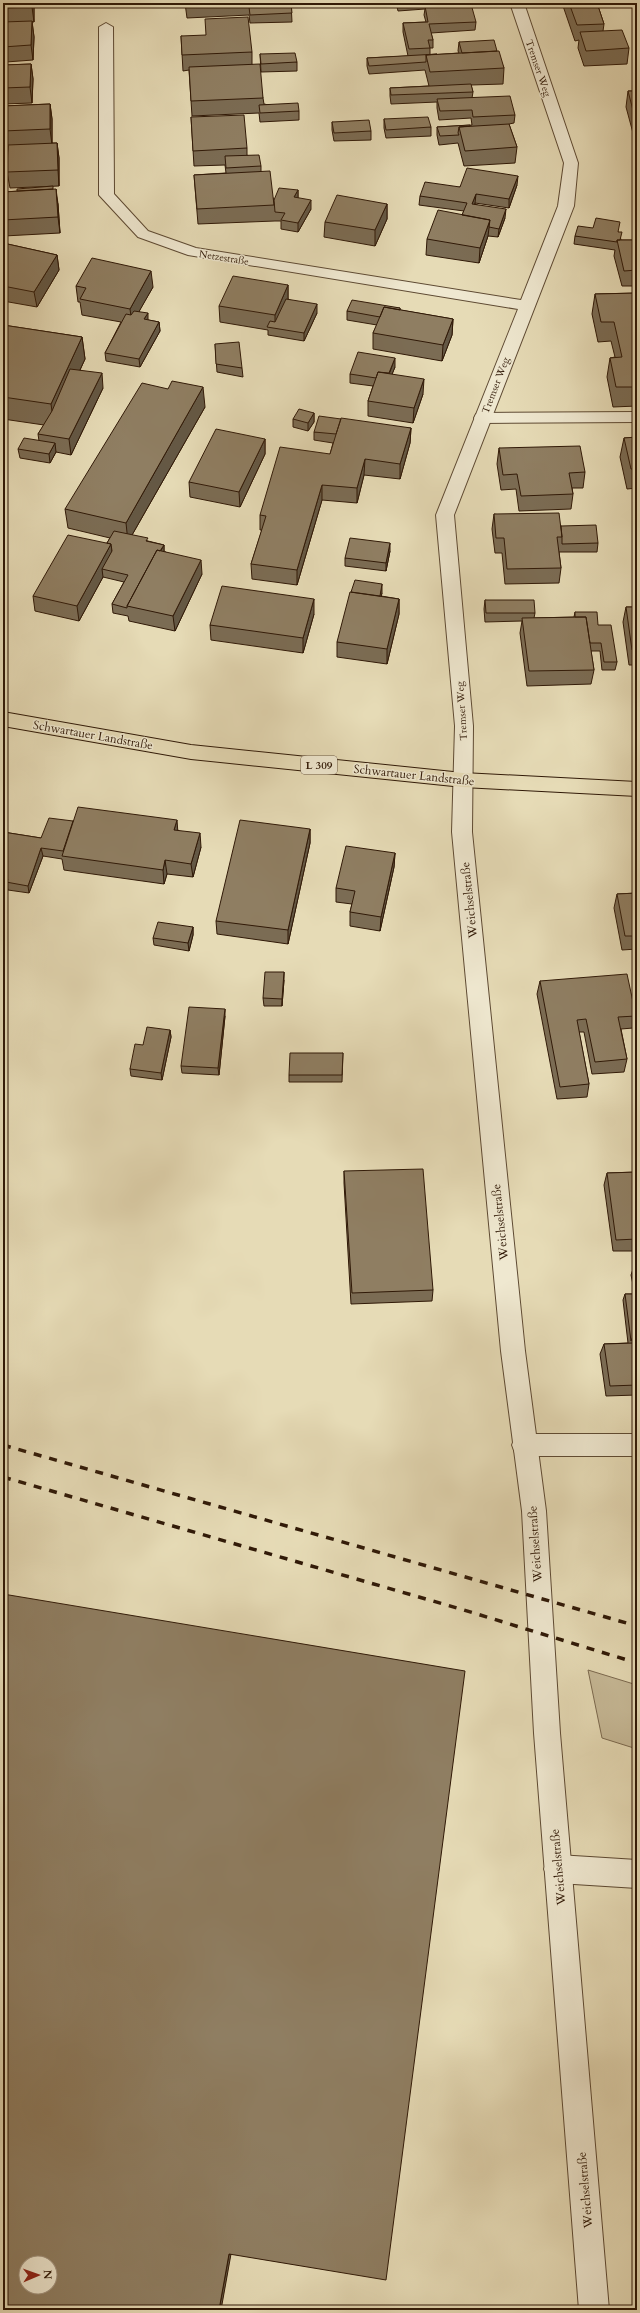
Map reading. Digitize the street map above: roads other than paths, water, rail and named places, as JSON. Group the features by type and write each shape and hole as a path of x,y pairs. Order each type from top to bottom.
{"main road":[{"name":"Schwartauer Landstraße","path":"3,719 191,752 463,780 637,789"}],"street":[{"name":"Tremser Weg","path":"463,780 464,726 445,514 566,206 571,163 517,3"},
{"name":"Netzestraße","path":"106,27 107,195 144,234 193,252 526,306"},
{"path":"482,418 637,417"},
{"name":"Weichselstraße","path":"463,780 462,832 513,1351 524,1445 534,1511 547,1733 594,2310"},
{"path":"524,1445 637,1445"},
{"path":"558,1869 637,1874"}],"railway":[{"path":"3,1445 637,1626"},
{"path":"3,1477 464,1610 637,1663"}]}
